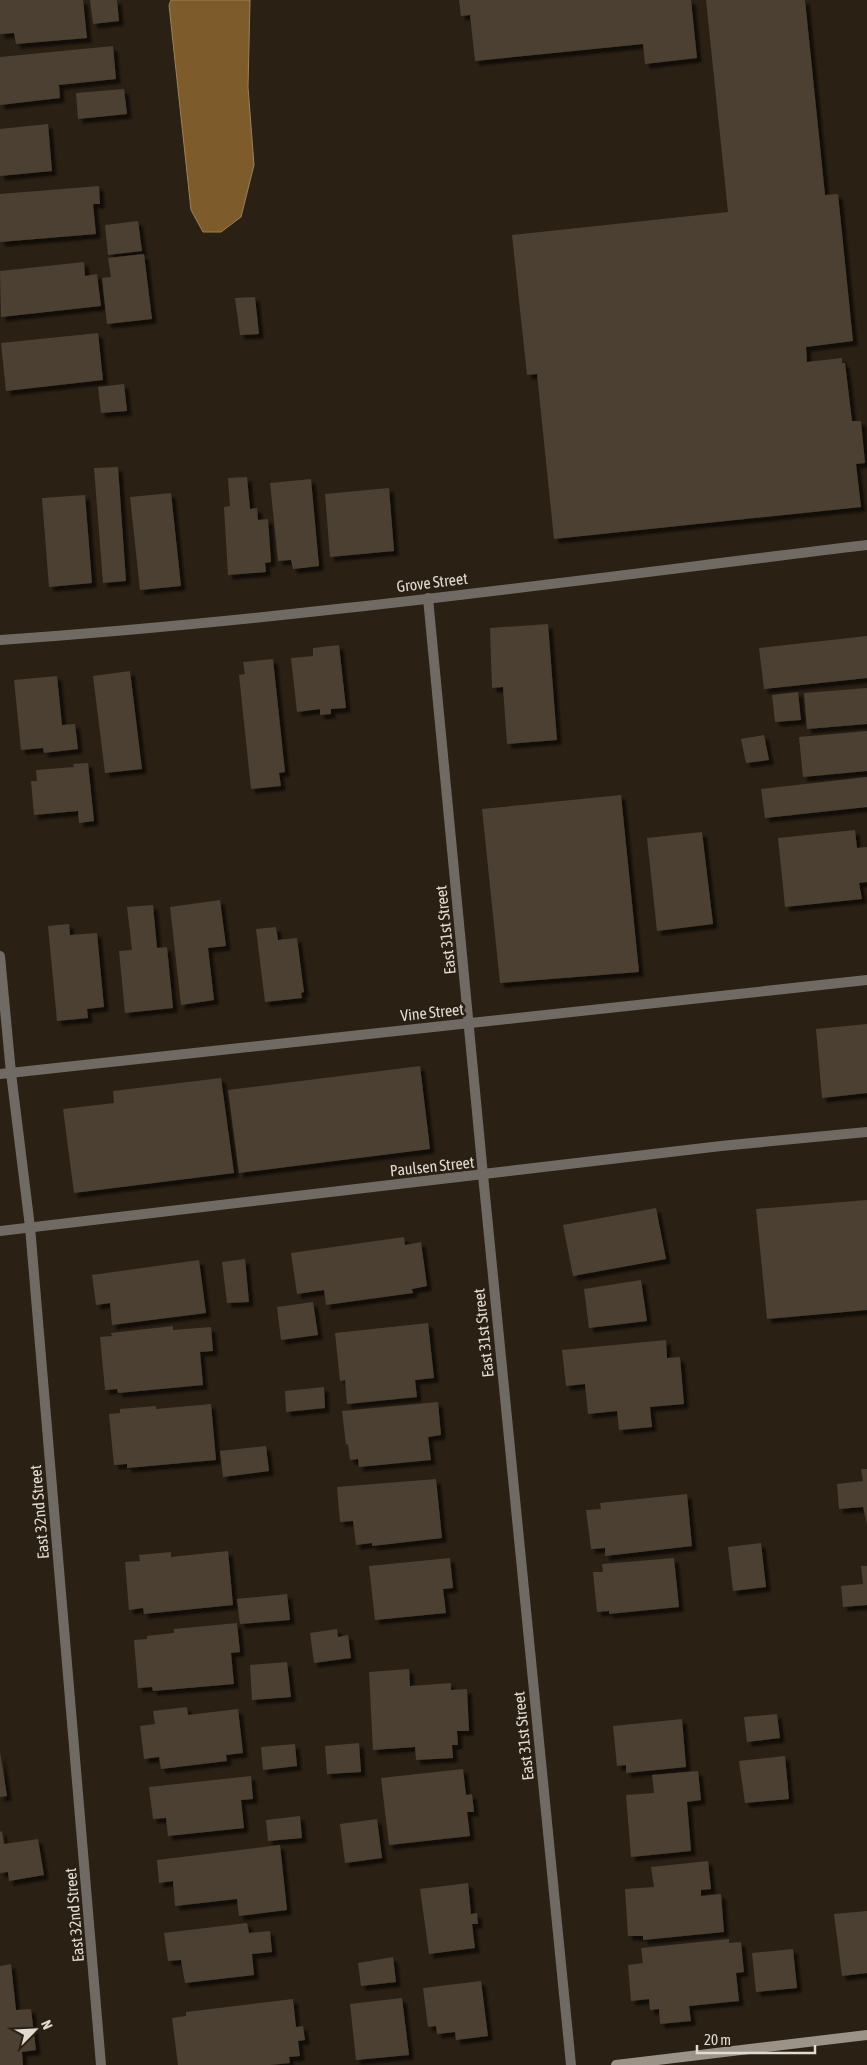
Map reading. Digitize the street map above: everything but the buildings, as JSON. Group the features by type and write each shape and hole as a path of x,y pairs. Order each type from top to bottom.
{"main road":[{"path":"616,2065 867,2035"}],"street":[{"name":"Grove Street","path":"0,640 128,631 428,598 867,545"},
{"name":"East 31st Street","path":"428,598 571,2065"},
{"name":"East 32nd Street","path":"0,956 11,1073 30,1228 101,2065"},
{"name":"Vine Street","path":"0,1074 867,980"},
{"name":"Paulsen Street","path":"0,1231 721,1146 867,1132"}],"shaded area":[{"path":"171,0 250,0 248,87 254,165 241,217 221,232 203,232 191,210 169,5"}]}
